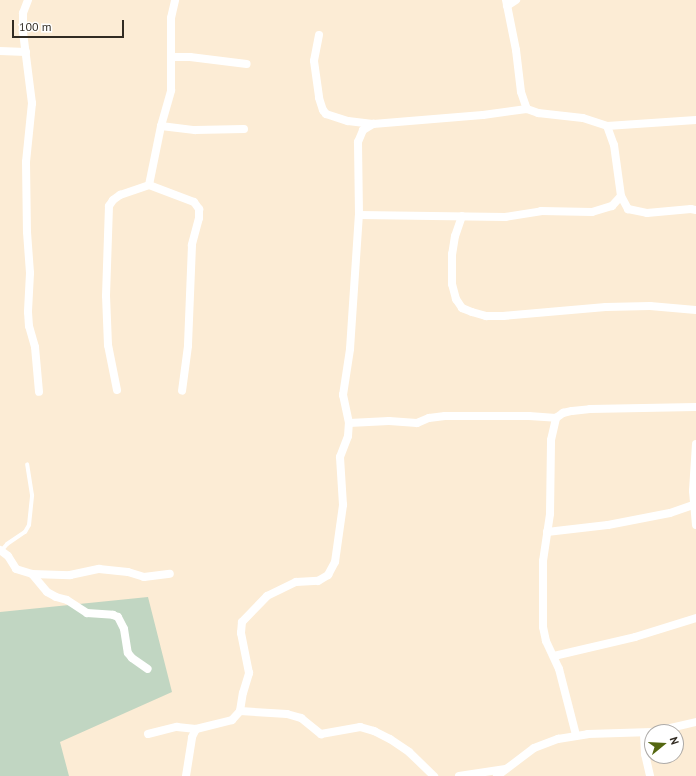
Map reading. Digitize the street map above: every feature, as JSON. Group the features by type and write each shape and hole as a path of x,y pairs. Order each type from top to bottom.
{"street":[{"path":"28,0 23,13 23,32 32,103 26,162 27,232 30,273 28,312 29,326 35,347 39,392"},
{"path":"149,185 161,126 171,90 172,18 175,0"},
{"path":"516,0 507,3 516,50 521,92 527,109"},
{"path":"319,35 314,61 322,110 326,114 348,121 373,124 483,115 527,109 538,113 583,118 607,126 696,120"},
{"path":"0,51 26,52"},
{"path":"172,57 190,57 247,64"},
{"path":"148,734 177,727 196,729 232,720 240,711 243,693 249,673 241,633 242,622 267,596 296,582 318,581 328,575 335,562 343,505 340,457 348,436 349,423 343,395 350,349 359,215 358,142 363,130 373,124"},
{"path":"161,126 195,130 244,129"},
{"path":"607,126 616,156 621,196 628,209 647,213 691,209 696,210"},
{"path":"117,390 108,345 106,296 109,206 120,195 149,185 194,202 199,208 199,218 192,245 188,346 182,391"},
{"path":"359,215 505,217 541,211 592,212 612,206 621,196"},
{"path":"462,216 455,236 452,254 452,284 456,299 462,308 486,316 503,316 606,307 650,306 696,310"},
{"path":"349,423 389,421 418,423 429,418 445,416 529,416 556,418 563,413 590,409 696,407"},
{"path":"556,418 551,440 550,514 543,561 543,627 546,641 554,656 576,735"},
{"path":"696,444 693,492 696,525"},
{"path":"547,532 608,525 670,513 695,504"},
{"path":"1,550 8,556 16,569 32,574 70,576 99,569 128,572 144,577 170,574"},
{"path":"32,574 47,592 56,598 67,600 87,613 113,615 118,617 124,629 128,653 148,669"},
{"path":"554,656 634,637 696,618"},
{"path":"240,711 287,714 301,718 321,734 360,727 374,731 390,739 409,752 434,776"},
{"path":"684,725 696,722"},
{"path":"186,776 192,737 196,729"},
{"path":"497,776 534,748 576,735 644,733"},
{"path":"647,764 650,776"},
{"path":"459,776 505,769"}],"lane":[{"path":"1,550 25,532 29,525 32,495 27,464"}],"green space":[{"path":"148,597 172,692 60,742 69,776 0,776 0,612"}]}
